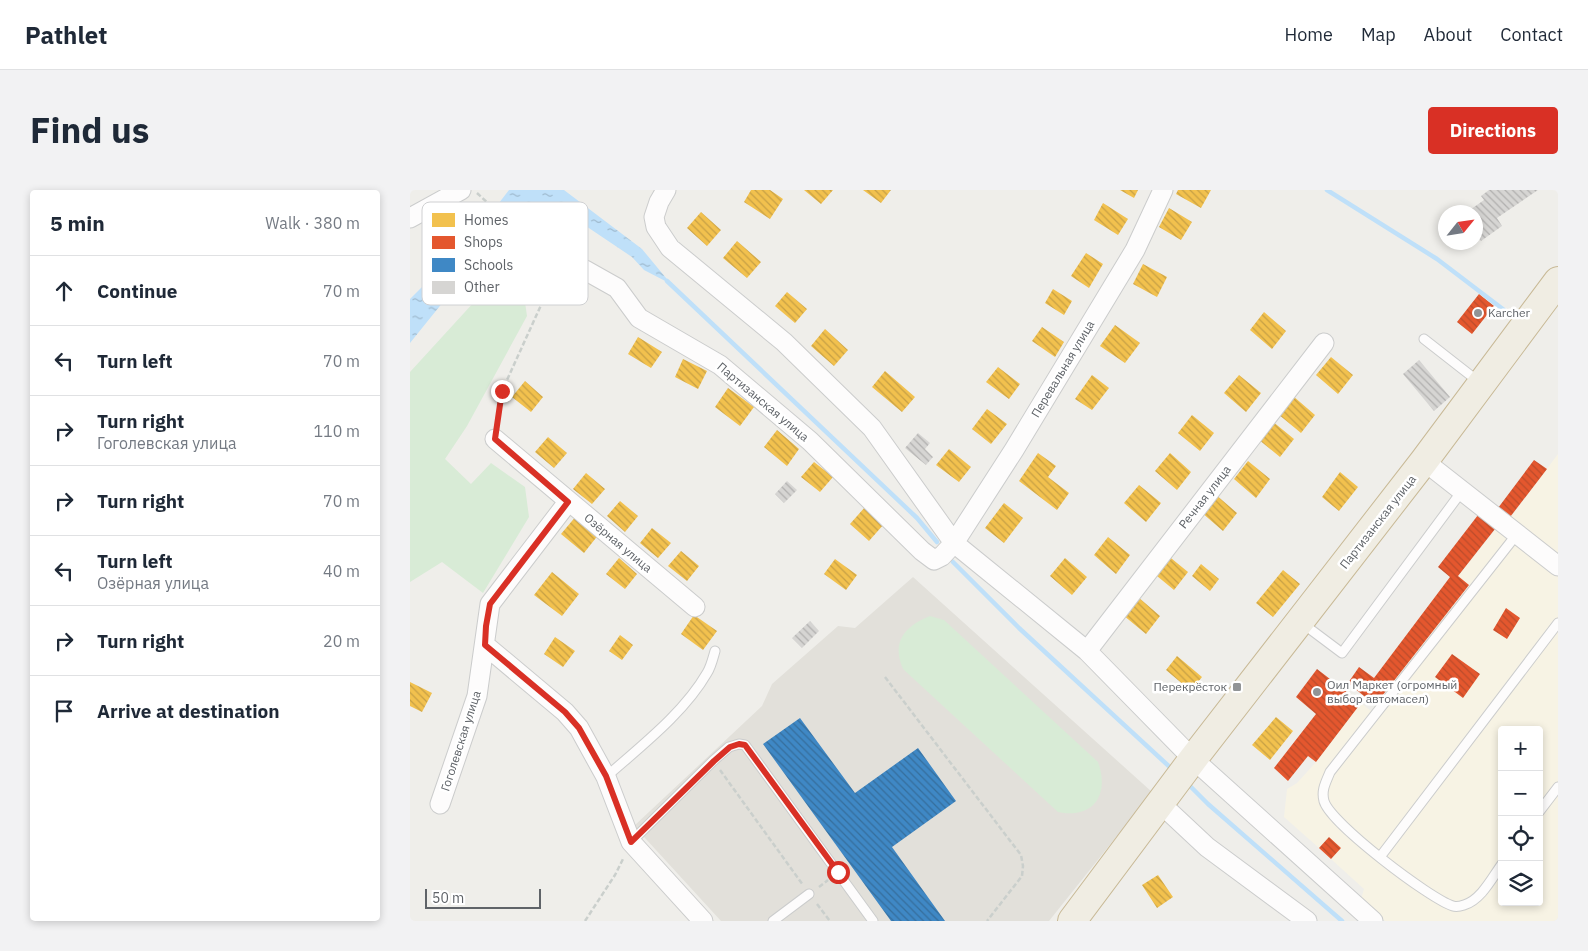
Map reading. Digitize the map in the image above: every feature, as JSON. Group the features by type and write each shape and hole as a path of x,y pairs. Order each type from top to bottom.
{"highway":[{"name":"Партизанская улица","path":"1072,921 1190,763 1424,461 1558,281"}],"street":[{"path":"439,202 461,190"},
{"path":"666,190 658,202 654,216 656,227 670,248 784,342 872,428 954,543 1087,651 1190,763 1374,921"},
{"name":"Перевальная улица","path":"954,543 1014,450 1135,250 1163,190"},
{"path":"410,218 422,211"},
{"name":"Партизанская улица","path":"588,272 617,288 639,318 720,365 810,441 922,551 934,560 942,556 954,543"},
{"name":"Речная улица","path":"1087,651 1324,343"},
{"name":"Озёрная улица","path":"495,439 695,607"},
{"path":"1424,461 1558,566"},
{"name":"Гоголевская улица","path":"440,804 478,696 490,604 568,502"},
{"path":"485,645 565,712 579,728 606,776 631,842 703,921"},
{"path":"1164,799 1208,847 1306,921"}],"lane":[{"path":"1424,339 1481,384"},
{"path":"1300,621 1342,653 1462,491"},
{"path":"1498,869 1476,899 1466,905 1454,907 1431,894 1380,857 1333,816 1324,802 1323,788 1330,772 1517,534"},
{"path":"1380,857 1558,623"},
{"path":"606,776 657,732 688,699 708,672 715,651"},
{"path":"631,842 730,747 739,744 745,745 873,921"},
{"path":"1543,807 1558,787"},
{"path":"773,921 809,894"}],"path":[{"path":"474,190 486,202"},
{"path":"495,439 502,391 541,305"},
{"path":"885,677 1021,855 1022,876 987,921"},
{"path":"714,761 830,921"},
{"path":"586,921 615,875 631,842"},
{"path":"809,894 838,872"}],"shaded area":[{"path":"1558,454 1558,921 1385,921 1361,899 1364,889 1331,859 1340,848 1329,837 1319,848 1284,817 1287,789 1297,783 1316,762 1361,703 1371,711 1468,585 1458,576 1504,519 1508,521"},
{"path":"913,577 1152,792 1049,921 721,921 634,826 762,706 772,684 838,626 855,628"}],"green space":[{"path":"471,305 525,305 527,316 467,426 445,459 471,484 491,463 525,487 529,517 483,593 442,562 410,582 410,372"},
{"path":"930,616 944,620 1098,762 1102,785 1096,802 1081,812 1058,812 903,669 899,651 903,636 907,630"}],"water":[{"path":"509,190 564,190 580,202 500,202"},
{"path":"588,208 642,249 671,284 644,270 632,257 588,227"},
{"path":"422,287 422,305 441,305 410,343 410,299"}],"building: Homes":[{"path":"751,190 770,190 783,199 770,219 744,202"},
{"path":"804,190 833,190 821,204"},
{"path":"863,190 891,190 881,203"},
{"path":"1120,190 1138,190 1134,198"},
{"path":"1178,190 1211,190 1201,208 1176,194"},
{"path":"1103,203 1128,219 1118,235 1094,220"},
{"path":"1169,208 1192,222 1181,240 1159,227"},
{"path":"701,212 721,230 707,246 687,228"},
{"path":"737,241 761,262 747,278 723,258"},
{"path":"1086,253 1103,264 1089,288 1071,276"},
{"path":"1143,264 1167,277 1157,297 1133,284"},
{"path":"1053,289 1072,301 1064,315 1045,303"},
{"path":"787,292 807,309 795,323 775,306"},
{"path":"1264,312 1286,331 1272,349 1250,330"},
{"path":"1115,325 1140,343 1125,363 1100,346"},
{"path":"1042,327 1064,342 1055,357 1032,341"},
{"path":"825,329 848,350 834,366 811,346"},
{"path":"638,337 662,352 651,368 628,354"},
{"path":"1331,357 1353,375 1338,394 1316,375"},
{"path":"683,359 707,371 698,389 675,377"},
{"path":"998,367 1020,384 1009,399 986,382"},
{"path":"885,371 915,397 902,412 872,387"},
{"path":"1092,375 1109,388 1092,410 1075,399"},
{"path":"1239,375 1261,393 1246,412 1224,393"},
{"path":"525,381 543,397 531,412 512,397"},
{"path":"728,388 754,407 740,426 715,407"},
{"path":"1293,396 1315,415 1301,433 1278,414"},
{"path":"987,409 1007,424 991,444 972,429"},
{"path":"1192,415 1214,433 1200,451 1178,433"},
{"path":"1272,421 1294,439 1280,457 1258,439"},
{"path":"777,430 799,449 787,466 764,447"},
{"path":"548,437 567,453 554,468 535,452"},
{"path":"949,449 971,467 959,482 936,465"},
{"path":"1038,453 1056,466 1048,477 1069,493 1057,510 1019,481"},
{"path":"1170,453 1191,472 1177,490 1155,471"},
{"path":"1248,461 1270,479 1256,498 1234,479"},
{"path":"814,462 833,477 820,492 801,477"},
{"path":"1340,472 1358,487 1339,511 1322,497"},
{"path":"586,473 605,489 592,504 573,489"},
{"path":"1139,485 1161,503 1146,522 1124,503"},
{"path":"1215,494 1237,513 1223,531 1201,512"},
{"path":"620,501 638,516 625,532 607,516"},
{"path":"1004,503 1023,518 1004,543 985,528"},
{"path":"865,507 884,524 869,541 850,524"},
{"path":"577,515 599,534 584,553 561,534"},
{"path":"652,528 671,543 658,558 640,543"},
{"path":"1108,537 1130,555 1116,574 1094,555"},
{"path":"681,551 699,566 687,581 668,566"},
{"path":"1166,554 1188,572 1174,590 1151,571"},
{"path":"619,558 637,574 625,589 606,574"},
{"path":"1065,558 1087,577 1072,595 1050,576"},
{"path":"835,559 857,575 846,590 824,574"},
{"path":"1201,564 1219,579 1210,591 1192,576"},
{"path":"1283,570 1300,584 1273,617 1256,603"},
{"path":"552,572 579,594 562,616 534,595"},
{"path":"1138,597 1160,616 1146,634 1123,615"},
{"path":"694,615 717,631 703,650 681,634"},
{"path":"620,635 633,645 622,660 609,651"},
{"path":"555,637 575,651 563,667 544,654"},
{"path":"1177,656 1202,677 1191,691 1166,670"},
{"path":"410,682 432,693 422,712 410,706"},
{"path":"1276,717 1293,731 1270,760 1252,745"},
{"path":"1158,875 1173,897 1157,908 1142,885"}],"building: Shops":[{"path":"1479,294 1494,306 1472,334 1457,322"},
{"path":"1534,460 1547,469 1507,521 1495,512"},
{"path":"1478,515 1495,529 1458,576 1469,585 1375,705 1348,683 1359,667 1374,678 1450,577 1438,567"},
{"path":"1506,608 1520,618 1507,639 1493,630"},
{"path":"1452,654 1480,674 1463,698 1435,677"},
{"path":"1317,669 1361,703 1316,762 1308,756 1288,781 1274,768 1316,714 1296,697"},
{"path":"1329,837 1341,848 1331,859 1319,848"}],"building: Schools":[{"path":"800,718 855,793 918,748 956,801 892,847 945,921 891,921 763,744"}],"building: Other":[{"path":"1489,190 1538,190 1497,218 1502,226 1483,240 1483,205 1477,205 1484,200 1481,196"},
{"path":"1419,360 1450,397 1434,411 1403,374"},
{"path":"918,433 930,443 925,449 933,457 926,465 905,448"},
{"path":"787,481 797,490 784,503 775,494"},
{"path":"810,621 819,631 802,648 792,638"}],"waterway":[{"path":"1327,190 1437,259 1508,313"},
{"path":"667,281 917,518 937,542"},
{"path":"953,562 1019,628 1173,770"},
{"path":"1186,782 1208,804 1342,921"}],"place":[{"name":"Karcher","path":"1478,313"},
{"name":"Перекрёсток","path":"1237,687"},
{"name":"Оил Маркет (огромный выбор автомасел)","path":"1317,692"}],"route":[{"path":"502,391 495,439 568,502 490,604 485,645 565,712 579,728 594,751 606,776 631,842 714,761 730,747 739,744 745,745 838,872"}]}
